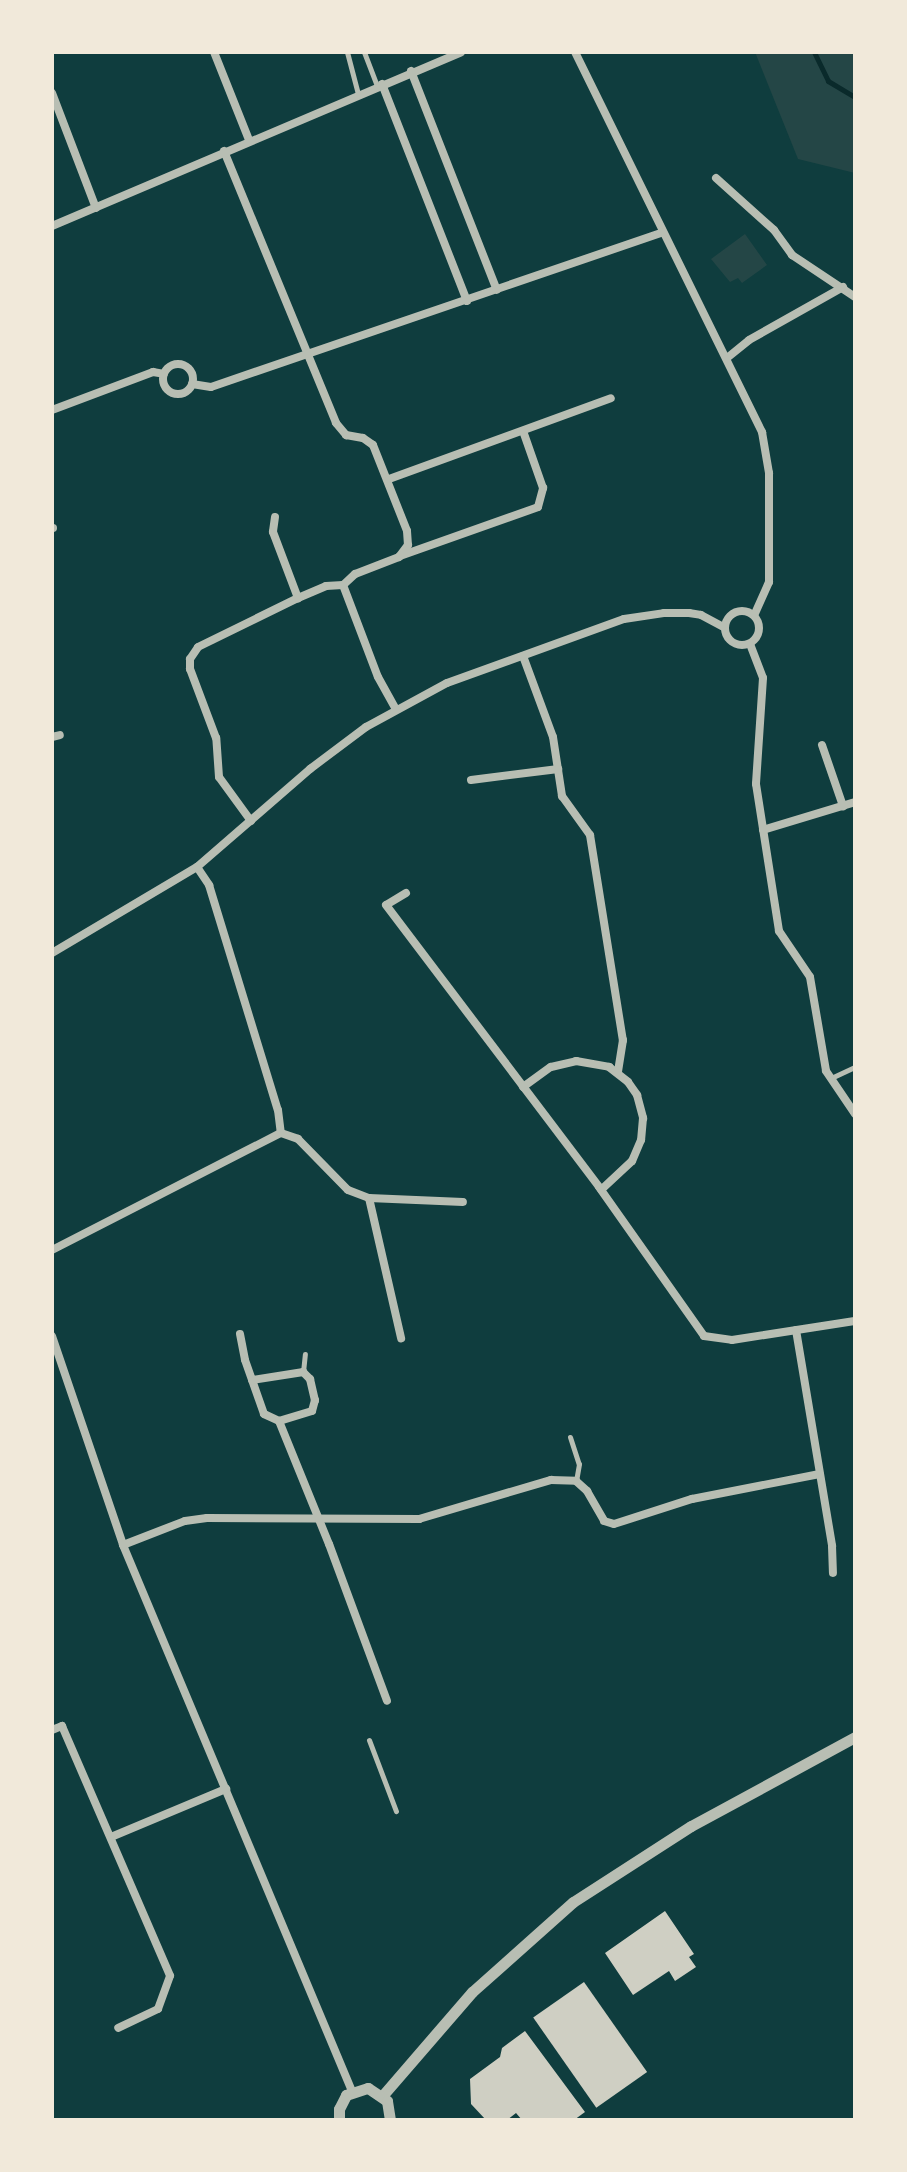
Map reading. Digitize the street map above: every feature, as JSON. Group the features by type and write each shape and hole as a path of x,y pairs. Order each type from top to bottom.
{"street":[{"path":"214,52 249,140"},
{"path":"52,226 461,52"},
{"path":"575,52 762,432 769,473 769,582 754,615"},
{"path":"411,71 497,290"},
{"path":"379,85 467,301"},
{"path":"52,93 96,208"},
{"path":"224,151 300,343 309,355 336,423 346,435 363,438 373,445 389,479 407,531 408,545 399,557"},
{"path":"716,178 774,230 792,255 855,297"},
{"path":"192,384 211,387 662,233"},
{"path":"727,358 749,340 843,287"},
{"path":"174,364 183,365 191,370 192,384 186,392 171,392 164,384 164,374 174,364"},
{"path":"52,410 153,372 164,374"},
{"path":"389,479 611,398"},
{"path":"251,821 219,777 216,738 190,669 190,659 198,647 326,586 343,585 355,574 538,507 543,488 523,431"},
{"path":"275,517 273,532 298,598"},
{"path":"343,585 378,677 396,709"},
{"path":"725,628 733,613 747,611 754,615 760,630 750,644"},
{"path":"52,953 197,867 310,769 396,709 447,683 624,619 664,613 701,615 725,628 734,643 750,644"},
{"path":"750,644 763,678 756,784 779,931 810,977 826,1071 855,1114"},
{"path":"523,656 553,737 562,796 590,835 623,1040 618,1072"},
{"path":"822,745 843,806"},
{"path":"471,780 558,769"},
{"path":"763,830 855,802"},
{"path":"197,867 209,885 278,1110 281,1133"},
{"path":"406,893 386,905 601,1190 704,1336 721,1341 855,1321"},
{"path":"523,1087 564,1062 587,1061 618,1072 637,1095 643,1118 641,1140 632,1161 601,1190"},
{"path":"52,1250 281,1133 298,1139 348,1190 369,1198 463,1202"},
{"path":"369,1198 401,1338"},
{"path":"796,1330 833,1573"},
{"path":"240,1334 252,1380 264,1414 279,1421 312,1411 315,1400 310,1379 303,1372 252,1380"},
{"path":"52,1336 123,1545 352,2091"},
{"path":"279,1421 387,1701"},
{"path":"123,1545 196,1520 419,1519 551,1480 576,1481 587,1491 604,1521 614,1524 692,1499 820,1474"},
{"path":"52,1730 62,1726 170,1976 158,2009 118,2028"},
{"path":"383,2095 472,1992 573,1902 691,1826 855,1737"},
{"path":"111,1837 226,1789"},
{"path":"339,2120 341,2102 352,2091 368,2088 383,2095 390,2108 390,2120"}],"lane":[{"path":"347,52 358,94"},
{"path":"364,52 379,85"},
{"path":"831,1078 855,1067"},
{"path":"303,1372 305,1354"},
{"path":"570,1437 579,1464 576,1481"},
{"path":"369,1740 396,1811"}],"shaded area":[{"path":"755,52 855,52 855,173 798,159"},
{"path":"745,234 767,265 742,283 738,278 730,282 711,259"}],"building":[{"path":"665,1911 694,1954 689,1957 696,1967 675,1981 669,1971 633,1995 605,1953"},
{"path":"584,1982 647,2072 596,2108 533,2018"},
{"path":"525,2031 585,2112 574,2120 522,2120 516,2113 507,2120 486,2120 471,2104 470,2079 500,2057 502,2048"}],"waterway":[{"path":"814,52 828,81 855,97"}]}
